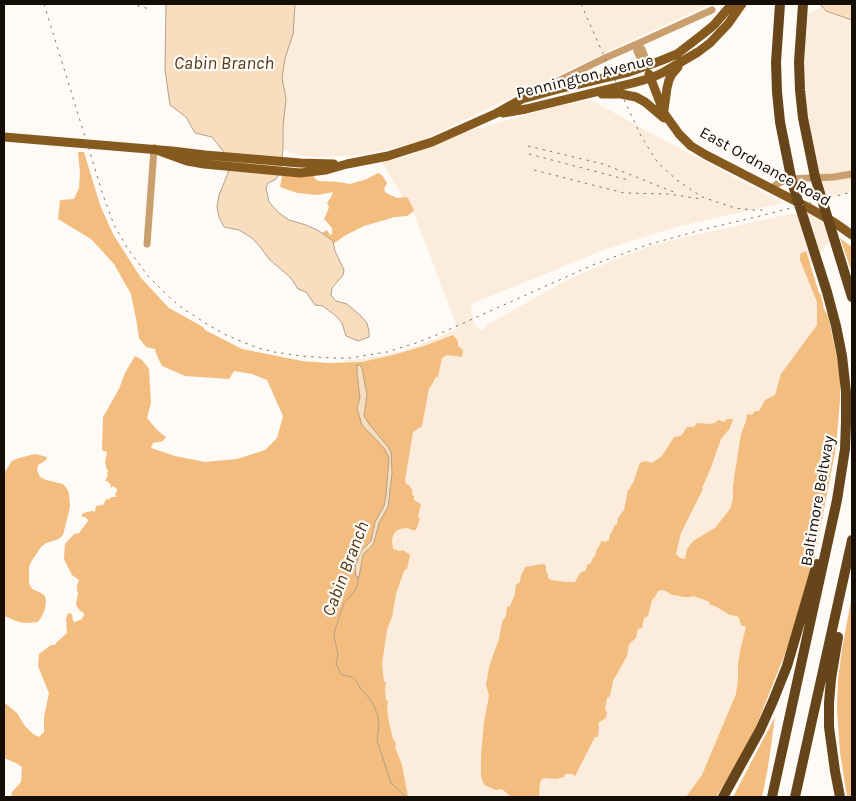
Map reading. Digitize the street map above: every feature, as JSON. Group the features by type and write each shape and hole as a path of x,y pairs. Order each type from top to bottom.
{"highway":[{"name":"Baltimore Beltway","path":"772,797 834,518 845,449 846,392 836,326 792,182 780,122 776,62 780,4"},
{"path":"803,4 799,62 803,118 815,177 852,297"},
{"path":"723,797 760,730 787,666 823,543 845,449"},
{"path":"795,797 852,540"},
{"path":"840,797 831,747 829,703 834,658 852,564"}],"main road":[{"name":"Pennington Avenue","path":"154,149 187,161 285,172 312,172 388,156 432,142 497,113 522,99 629,72 676,54 714,25 732,4"},
{"name":"Pennington Avenue","path":"497,113 526,109 651,78 682,62 710,43 728,24 742,4"},
{"path":"664,113 665,96 669,80 682,62"},
{"name":"East Ordnance Road","path":"646,66 664,113 679,134 691,146 826,217 852,235"},
{"path":"584,94 611,93 636,97 645,102 671,124"},
{"name":"Pennington Avenue","path":"4,137 154,149 300,164 346,164"}],"street":[{"path":"522,99 604,58 712,10"},
{"name":"East Ordnance Road","path":"637,44 645,56 646,66"},
{"path":"147,244 154,149"},
{"path":"771,189 788,179 834,177 852,174"}],"shaded area":[{"path":"295,4 711,4 418,142 367,154 326,157 301,156 283,149 282,78 285,58 293,34"},
{"path":"822,7 826,11 852,20 852,192 824,199 803,118 802,16"},
{"path":"591,100 783,203 680,226 606,249 471,304 474,324 482,331 487,325 567,280 619,258 672,240 791,214 808,214 837,231 808,268 817,295 818,347 774,630 692,797 393,797 353,598 351,368 343,361 407,350 458,329 416,219 382,162 405,157 466,132 554,107"},
{"path":"78,152 84,152 100,205 113,234 141,278 169,308 203,327 205,330 242,349 302,361 328,363 362,362 424,346 453,335 458,341 458,346 463,350 462,357 447,355 442,358 438,377 436,377 429,388 422,426 413,432 405,480 406,484 412,489 414,500 421,504 418,517 420,519 416,530 400,529 393,535 392,541 393,549 403,550 410,555 407,569 404,571 396,594 392,617 387,630 382,664 384,682 386,682 385,690 386,700 388,701 389,722 402,765 408,797 11,797 12,792 21,782 22,767 4,758 4,704 17,713 25,726 33,734 39,737 44,732 44,717 49,693 38,666 39,654 51,645 55,645 67,633 66,619 68,613 72,614 73,621 75,622 82,619 84,615 76,605 79,580 72,575 64,559 65,544 74,534 79,533 88,521 85,517 82,517 82,514 95,512 96,506 103,505 107,498 109,500 111,497 116,497 117,489 113,486 111,488 110,483 105,481 108,470 105,463 107,452 102,450 103,417 135,356 142,360 149,369 151,403 147,418 166,437 163,441 153,443 151,448 175,456 205,462 237,459 265,450 277,438 283,416 267,380 252,374 234,371 229,379 185,376 162,366 155,349 146,347 139,338 131,294 114,264 91,239 58,219 60,200 74,199 79,188","holes":["362,368 367,394 364,416 388,447 392,473 388,506 379,523 372,546 363,554 359,577 361,551 371,541 375,522 384,506 389,459 385,448 362,425 357,408 360,398"]},
{"path":"378,173 382,175 387,183 384,189 386,193 397,198 408,198 414,210 407,216 395,217 364,226 333,244 322,233 327,230 330,235 332,234 332,228 324,219 329,207 327,203 333,192 318,195 297,193 280,187 282,176 314,176 319,181 350,184 367,179"},
{"path":"840,238 852,247 852,275 850,267"},
{"path":"806,251 824,309 828,316 840,371 840,400 836,447 814,561 787,649 755,729 730,775 716,797 686,797 702,775 736,694 738,664 746,627 741,625 737,616 730,615 710,605 705,600 693,596 684,597 669,594 663,590 658,591 652,600 648,616 644,618 642,628 638,629 636,638 629,644 627,656 613,681 610,696 607,698 606,718 598,723 598,737 595,737 575,776 565,774 564,777 556,779 542,779 540,783 540,797 511,797 502,789 496,790 484,785 481,776 481,755 489,696 486,685 489,667 499,639 502,622 506,616 507,607 510,606 516,585 520,582 525,567 546,565 548,578 575,582 580,573 586,570 587,565 591,563 601,541 609,540 618,518 624,510 628,490 633,483 640,463 645,461 652,463 662,456 674,437 681,436 687,427 694,427 697,423 709,424 715,423 718,420 724,422 727,419 733,419 730,428 721,439 703,489 681,533 676,554 680,558 685,559 687,549 693,541 715,528 730,509 733,499 733,485 741,434 747,414 752,415 755,411 759,411 765,400 775,395 781,374 817,325 817,302 800,260 800,254"},
{"path":"35,454 47,457 46,460 38,465 37,470 40,477 63,484 69,493 70,507 63,535 59,539 46,543 41,547 29,567 29,583 32,589 45,596 46,600 45,609 38,622 27,623 4,616 4,473 12,461"},
{"path":"852,595 852,797 847,797 840,752 837,710 842,649"},
{"path":"775,717 762,797 733,797"}],"water":[{"name":"Cabin Branch","path":"166,4 295,4 293,34 285,58 282,78 286,99 280,174 275,180 268,183 266,188 269,202 289,220 319,231 333,241 335,251 344,270 343,275 332,288 331,295 336,301 347,304 361,316 367,323 369,337 358,341 346,336 342,323 336,316 323,306 315,305 306,292 298,289 291,278 269,259 252,238 239,230 224,227 217,207 229,165 223,151 212,137 195,133 186,117 170,105 165,70"},
{"path":"820,4 852,4 852,20 826,11"},
{"path":"357,365 360,365 362,368 367,394 364,416 391,452 392,473 388,507 379,523 372,546 363,554 359,577 356,577 355,567 361,551 371,541 375,522 384,506 389,459 384,448 362,425 357,408 360,398"}],"waterway":[{"name":"Cabin Branch","path":"358,577 358,584 354,592 344,603 335,630 334,636 338,654 336,664 341,674 352,677 357,682 374,706 379,725 377,740 391,783 405,797"}],"railway":[{"path":"44,4 104,198 114,225 128,249 148,276 182,308 226,335 258,348 274,352 333,358 350,358 387,352 439,334 595,264 647,245 852,192"},
{"path":"130,4 150,9"},
{"path":"581,4 641,136 658,163 678,181 702,197 735,208 765,210"},
{"path":"528,146 603,164 674,192"},
{"path":"529,154 628,180"},
{"path":"534,170 624,193 668,194 701,199"}]}
